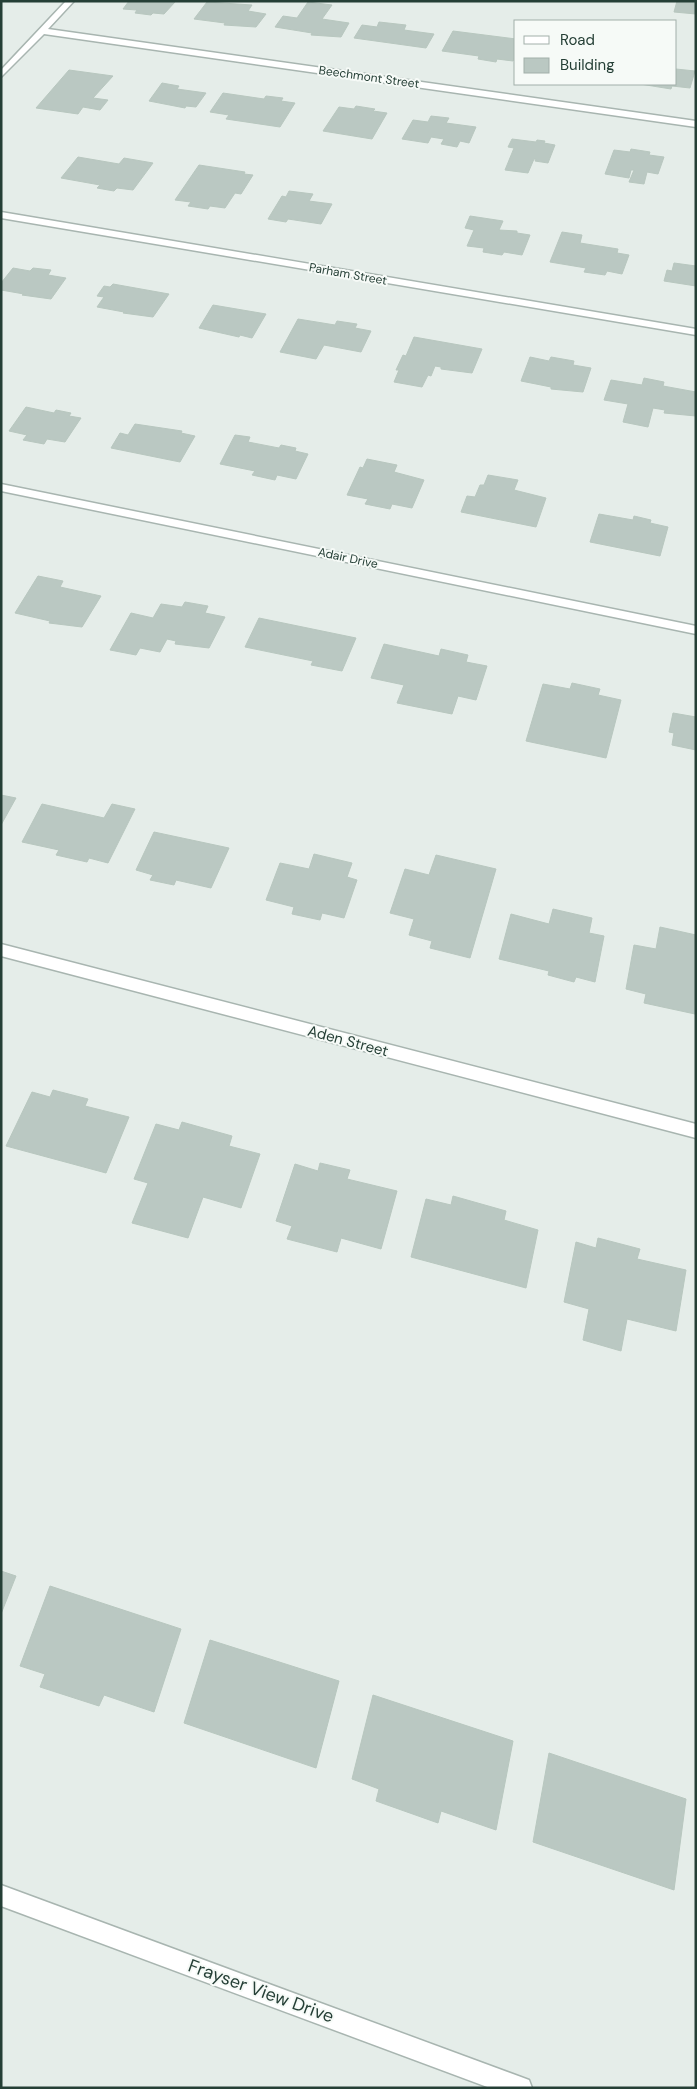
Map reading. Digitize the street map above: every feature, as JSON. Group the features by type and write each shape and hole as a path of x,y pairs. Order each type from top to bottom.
{"street":[{"path":"1,76 70,1"},
{"name":"Beechmont Street","path":"42,31 696,124"},
{"name":"Parham Street","path":"1,215 696,332"},
{"name":"Adair Drive","path":"1,487 696,630"},
{"name":"Aden Street","path":"1,950 696,1131"},
{"name":"Frayser View Drive","path":"1,1895 522,2088"}],"building":[{"path":"129,1 175,2 164,14 153,13 151,15 135,13 137,10 123,9"},
{"path":"677,1 696,1 696,14 674,12"},
{"path":"207,2 252,5 248,11 266,14 256,27 224,25 225,23 194,19"},
{"path":"308,2 332,5 322,19 349,23 341,37 311,35 312,33 275,27 283,16 297,18"},
{"path":"379,22 406,25 404,30 434,34 426,48 354,38 362,25 377,27"},
{"path":"453,31 514,39 513,61 497,59 496,62 478,59 479,56 442,51"},
{"path":"677,69 695,71 690,88 672,86 671,89 646,85 677,85"},
{"path":"69,70 113,76 93,98 108,100 100,110 83,107 78,114 36,108"},
{"path":"162,83 179,86 177,89 206,93 196,107 186,106 185,108 149,101"},
{"path":"223,93 264,99 266,96 283,98 281,101 295,103 280,127 226,119 229,115 210,112"},
{"path":"356,106 387,113 372,139 323,131 339,107 354,109"},
{"path":"431,116 449,118 446,123 476,127 469,143 460,141 457,147 441,144 444,139 431,137 428,143 402,139 413,120 428,122"},
{"path":"512,139 536,142 537,140 545,141 544,143 555,145 548,163 535,161 536,159 534,159 528,173 505,170 514,148 508,147"},
{"path":"631,149 650,152 649,155 664,157 658,174 647,172 644,184 629,182 634,170 631,170 629,178 605,174 614,150 630,152"},
{"path":"78,157 119,164 124,158 153,163 133,190 117,188 114,191 97,188 100,185 61,178"},
{"path":"199,165 253,175 241,194 235,193 225,208 210,206 208,209 188,206 191,202 175,200"},
{"path":"289,191 313,194 309,201 332,204 321,224 288,219 286,222 268,219 282,196 286,197"},
{"path":"470,216 503,221 499,230 517,231 517,233 530,235 522,255 504,252 502,255 483,252 484,248 467,246 474,230 465,228"},
{"path":"562,232 582,235 580,243 618,249 617,253 629,255 622,274 607,271 605,275 584,272 586,268 550,262"},
{"path":"674,263 696,266 696,286 664,281 667,270 672,271"},
{"path":"13,268 30,271 33,268 51,270 48,275 66,278 51,299 1,290 1,283"},
{"path":"113,284 169,294 153,317 97,307 104,297 97,296 104,286 110,287"},
{"path":"213,305 266,314 252,338 240,335 239,337 199,328"},
{"path":"298,319 335,325 337,321 357,324 355,328 371,331 361,352 324,345 316,359 280,352"},
{"path":"414,337 482,349 472,373 441,369 441,367 435,366 431,376 428,375 422,387 394,382 399,370 396,370 403,355 406,356"},
{"path":"530,357 549,361 551,357 574,361 573,365 591,368 583,392 551,389 551,387 521,381"},
{"path":"644,378 664,382 663,386 696,392 696,416 664,413 665,410 653,408 648,427 623,422 628,404 604,400 611,380 642,385"},
{"path":"26,407 54,413 56,410 71,413 69,416 81,418 65,442 47,439 44,444 23,440 27,435 9,431"},
{"path":"135,424 182,431 181,433 195,436 180,462 111,448 120,433 128,435"},
{"path":"235,435 250,437 248,442 279,448 281,445 296,448 295,451 308,454 296,479 277,475 275,480 252,475 255,471 220,464"},
{"path":"367,459 397,465 394,472 424,480 412,508 392,504 390,509 365,504 368,499 347,495 360,467 363,468"},
{"path":"488,475 518,480 514,490 546,498 536,527 461,512 467,496 475,497 480,485 484,485"},
{"path":"599,514 633,520 634,516 651,520 650,523 668,527 660,556 590,542"},
{"path":"38,576 63,581 60,587 101,596 82,627 49,623 50,621 15,613"},
{"path":"185,602 208,606 205,613 225,617 209,648 175,644 176,641 167,639 160,652 140,648 136,655 110,650 131,613 153,618 161,604 182,607"},
{"path":"259,618 356,638 342,671 311,665 313,661 245,647"},
{"path":"384,644 439,656 441,649 468,655 466,662 487,666 476,700 458,696 452,714 397,703 404,685 371,678"},
{"path":"572,683 600,689 598,695 621,700 606,758 526,741 543,684 570,689"},
{"path":"673,713 696,717 696,750 672,745 674,733 669,732"},
{"path":"1,795 16,798 1,825"},
{"path":"42,804 104,818 112,804 135,809 108,863 89,858 87,862 56,855 59,850 22,842"},
{"path":"154,832 229,848 211,888 176,880 174,885 150,880 153,875 136,870"},
{"path":"314,854 352,863 347,877 357,880 344,918 322,913 320,920 292,914 294,907 266,900 280,863 309,869"},
{"path":"436,855 496,869 470,958 430,948 432,941 409,935 414,919 390,913 405,869 429,875"},
{"path":"553,909 592,918 589,933 604,936 595,982 576,977 574,982 548,975 549,971 499,959 511,914 549,924"},
{"path":"660,927 696,935 695,1014 644,1003 646,994 626,989 634,945 656,949"},
{"path":"53,1090 88,1099 85,1106 129,1117 106,1173 6,1146 32,1092 50,1097"},
{"path":"182,1122 232,1136 229,1146 260,1154 241,1208 203,1197 188,1238 132,1223 148,1183 134,1179 156,1124 179,1130"},
{"path":"320,1163 350,1170 347,1179 397,1191 381,1249 341,1238 337,1252 287,1239 292,1226 276,1221 295,1164 318,1171"},
{"path":"453,1196 506,1211 504,1220 538,1230 526,1288 411,1257 426,1199 451,1205"},
{"path":"598,1238 640,1249 637,1259 686,1270 676,1331 627,1319 621,1351 583,1340 589,1309 564,1302 576,1242 596,1248"},
{"path":"1,1571 16,1576 1,1614"},
{"path":"50,1586 181,1629 154,1712 104,1695 99,1706 40,1687 45,1674 20,1666"},
{"path":"210,1640 339,1681 316,1768 184,1723"},
{"path":"373,1695 513,1741 496,1830 441,1811 438,1823 376,1801 379,1789 352,1779"},
{"path":"549,1753 686,1799 674,1890 533,1842"}]}
